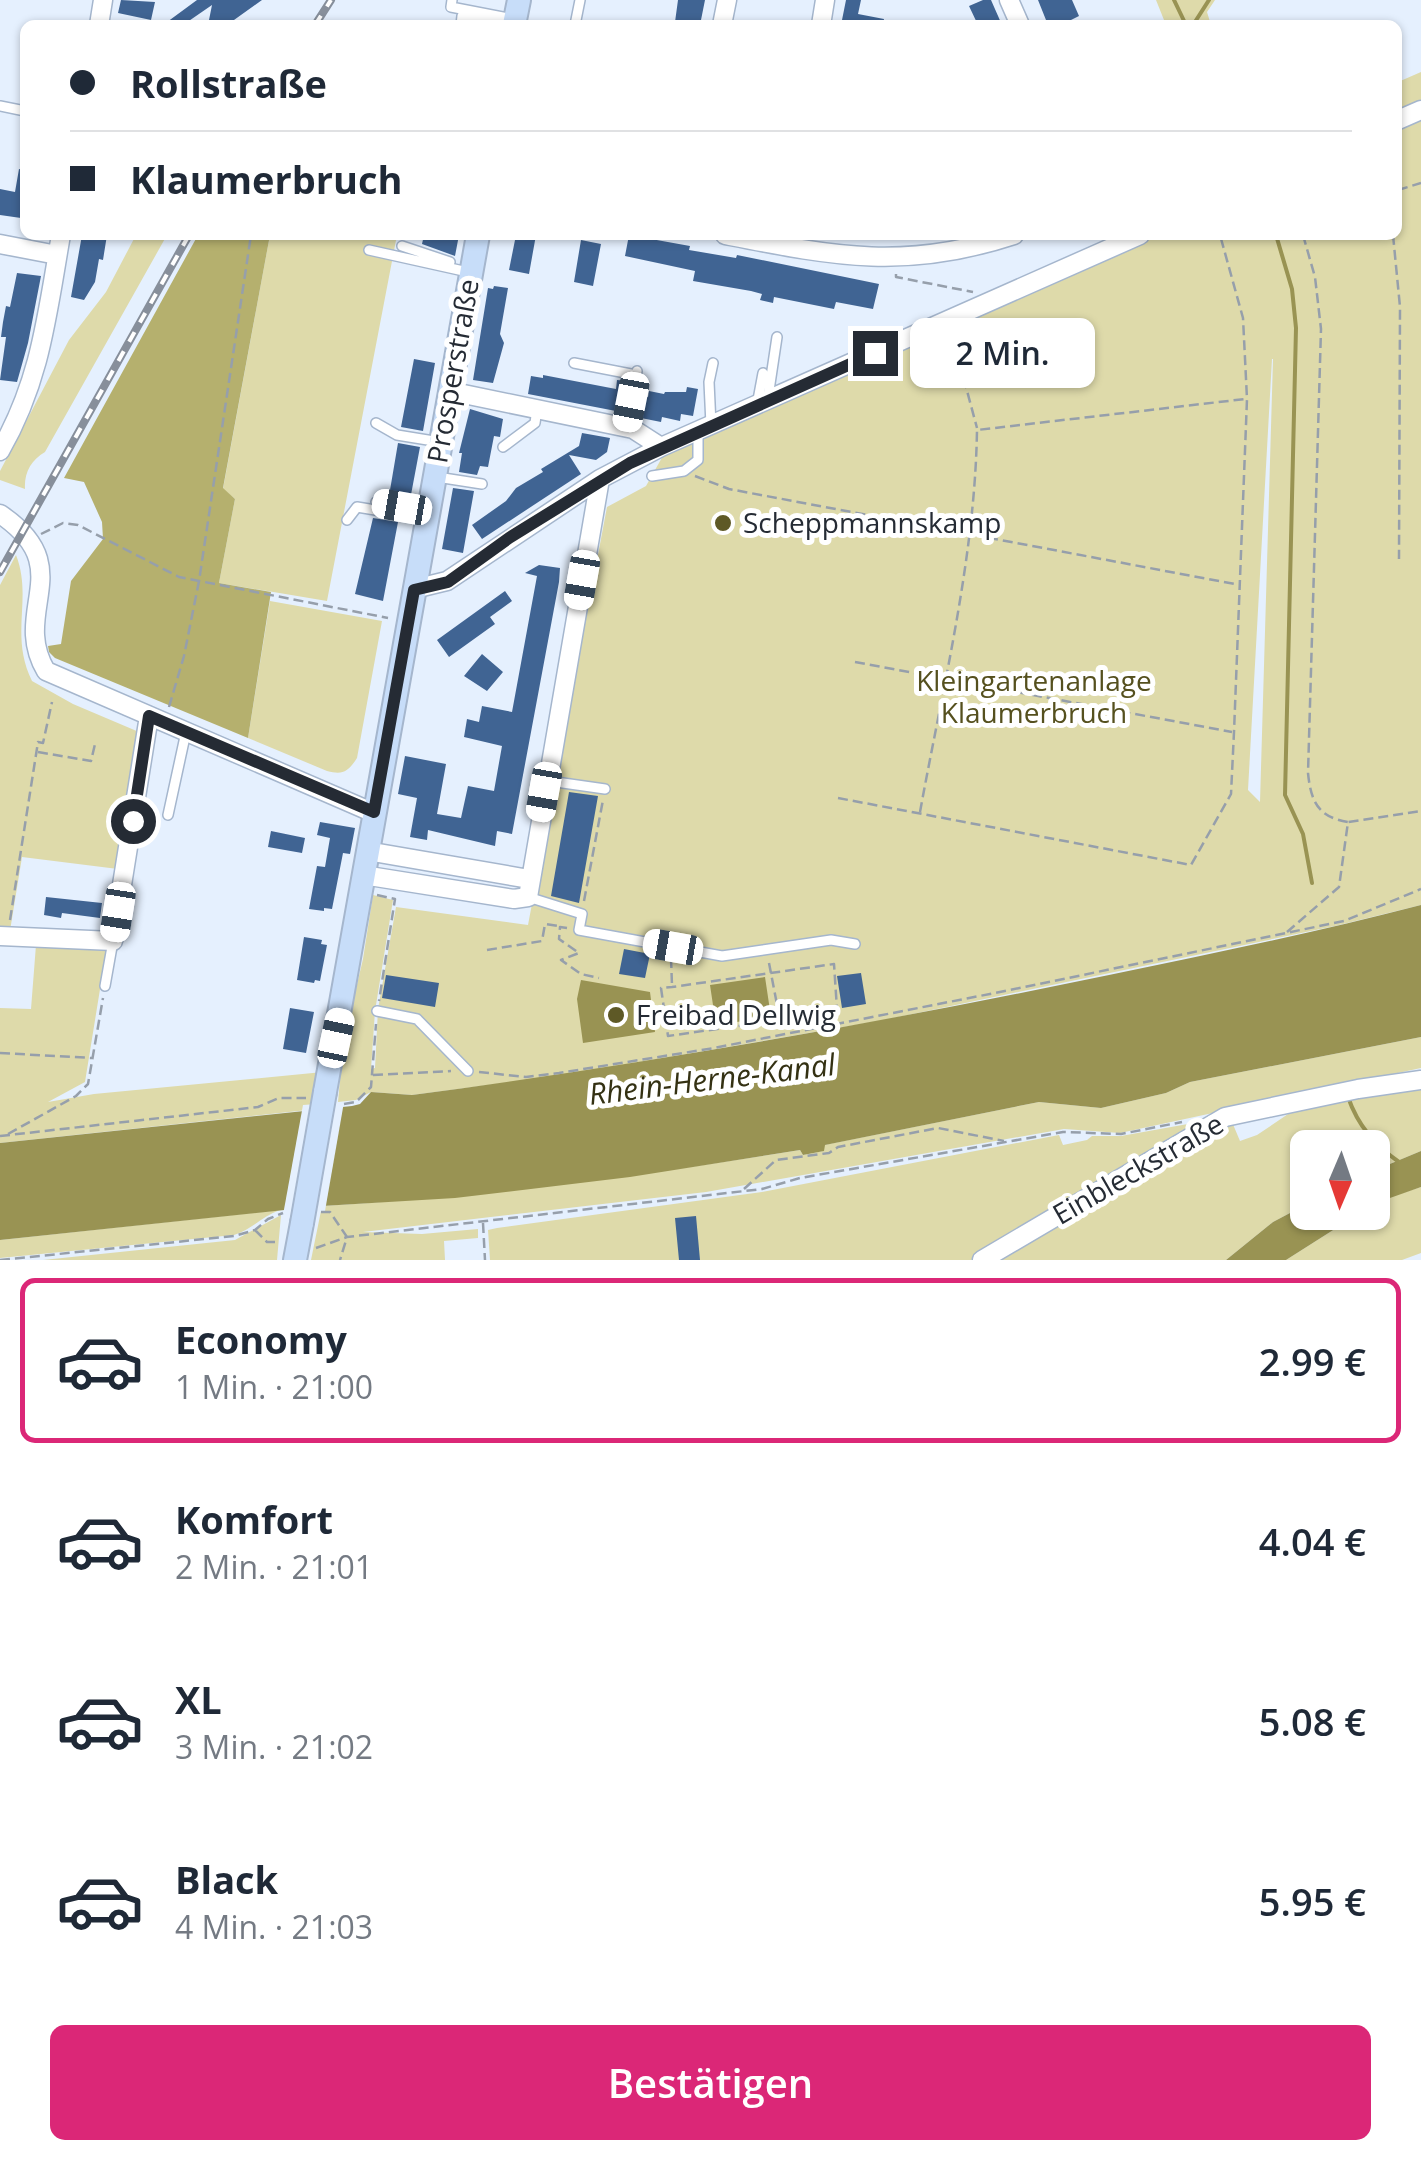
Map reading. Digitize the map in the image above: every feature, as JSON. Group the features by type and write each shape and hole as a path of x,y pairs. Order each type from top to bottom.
{"main road":[{"name":"Prosperstraße","path":"287,1251 304,1216 477,240"}],"street":[{"path":"0,450 18,420 36,373 60,240"},
{"path":"786,241 864,259 972,249 999,240"},
{"path":"414,590 448,582 600,480 660,447 1002,297 1114,240"},
{"path":"0,244 57,255"},
{"path":"449,391 626,428 660,447"},
{"path":"364,872 528,888 600,480"},
{"path":"0,514 32,542 40,565 35,643 46,671 374,812"},
{"path":"4,936 113,941 156,719"},
{"name":"Einbleckstraße","path":"982,1260 1225,1116 1421,1080"}],"lane":[{"path":"452,0 452,7 514,17"},
{"path":"462,20 462,16 514,17"},
{"path":"402,246 471,270"},
{"path":"369,250 471,270"},
{"path":"762,402 777,337"},
{"path":"574,363 637,373 626,428"},
{"path":"652,476 684,471 698,460 713,363"},
{"path":"762,402 763,373"},
{"path":"503,447 535,423 538,409"},
{"path":"376,423 398,435 440,442"},
{"path":"434,476 482,484"},
{"path":"376,502 427,515"},
{"path":"347,520 357,507 427,515"},
{"path":"168,815 186,732"},
{"path":"546,780 604,789"},
{"path":"528,888 582,914 579,930 722,956 831,940 854,944"},
{"path":"106,986 113,941"},
{"path":"377,1011 417,1019 468,1070"}],"path":[{"path":"156,719 176,688 199,582 250,240"},
{"path":"838,798 1191,864 1231,794 1247,399 1243,318 1221,240"},
{"path":"1304,240 1321,329 1308,773 1313,802 1322,814 1348,822 1421,811"},
{"path":"1393,240 1400,307 1399,559"},
{"path":"895,258 896,277 1002,297"},
{"path":"920,814 977,478 978,430 947,322"},
{"path":"978,430 1247,399"},
{"path":"684,471 729,490 1240,584"},
{"path":"32,542 63,523 78,525 179,577 408,622"},
{"path":"855,662 1234,732"},
{"path":"4,936 36,751 38,742 44,743 52,702"},
{"path":"36,751 91,761 95,744"},
{"path":"582,914 604,789"},
{"path":"1286,934 1339,887 1348,822"},
{"path":"0,1136 258,1107 287,1097 324,1098 345,1104 363,1097 371,1087 377,1011 395,899 364,872"},
{"path":"372,1074 468,1070 526,1076 714,1048 1344,921 1421,889"},
{"path":"487,950 542,941 545,924 579,930"},
{"path":"560,927 558,939 579,953 560,960 581,974 599,978"},
{"path":"672,987 669,964 673,947"},
{"path":"771,972 780,1020 668,1036 662,988 771,972 834,964 838,1009"},
{"path":"6,1135 76,1096 88,1084 106,986"},
{"path":"0,1053 93,1058"},
{"path":"320,1248 347,1237 743,1190 1063,1132 1121,1134 1183,1122"},
{"path":"743,1190 776,1160 829,1153 838,1146 938,1128 1007,1142"},
{"path":"0,1260 234,1236 255,1230 273,1216 330,1212 347,1237"},
{"path":"482,1222 485,1260"},
{"path":"255,1230 267,1242 287,1251"},
{"path":"340,1260 347,1237"}],"green space":[{"path":"1156,0 1215,0 1207,12 1209,20 1164,20"},
{"name":"Kleingartenanlage Klaumerbruch","path":"1421,72 1421,905 879,1021 558,1076 412,1095 371,1092 356,1100 338,1102 340,1080 336,1074 363,959 373,895 393,900 375,1011 371,1069 375,1068 378,1009 396,907 528,925 607,507 646,486 664,454 718,432 943,319 1128,240 1402,240 1402,80","holes":["1273,359 1260,802 1248,790"]},
{"path":"133,240 164,240 45,452 29,467 25,489 0,480 0,471 69,340 106,292"},
{"path":"269,240 396,240 327,601 219,583 235,499 223,489"},
{"path":"16,555 21,571 22,648 32,681 73,704 139,732 118,869 22,857 8,943 0,942 0,585"},
{"path":"270,601 382,621 357,758 345,771 327,771 248,738"},
{"path":"36,945 107,946 85,1082 48,1102 323,1072 317,1109 0,1143 0,1008 31,1009"},
{"path":"1421,1037 1421,1068 1120,1133 1064,1129 706,1192 363,1232 422,1234 478,1229 478,1238 444,1241 445,1260 311,1260 322,1206 562,1184 800,1150 803,1155 823,1151 824,1145 1039,1102 1101,1108 1166,1093 1190,1082"},
{"path":"1421,1083 1421,1151 1390,1164 1390,1130 1290,1130 1290,1213 1226,1260 993,1260 1232,1122 1240,1141 1257,1135 1297,1108"},
{"path":"1199,1122 971,1260 490,1260 488,1230 497,1228 762,1192 1059,1135 1063,1145 1092,1136 1121,1136"},
{"path":"1421,1187 1421,1253 1402,1260 1286,1260 1333,1230 1390,1230 1390,1197"},
{"path":"280,1210 234,1235 0,1258 0,1240"},
{"path":"281,1215 277,1260 43,1260 235,1240"}],"shaded area":[{"path":"195,240 269,240 223,488 235,499 219,583 271,592 248,738 55,658 49,652 48,646 61,644 71,581 103,539 102,522 84,482 64,478"}],"water":[{"name":"Rhein-Herne-Kanal","path":"1421,905 1421,1037 1190,1082 1166,1093 1101,1108 1039,1102 825,1145 824,1151 803,1155 800,1150 630,1177 455,1198 322,1206 0,1240 0,1143 352,1106 360,1104 371,1092 412,1095 674,1056 1022,993"},
{"name":"Freibad Dellwig","path":"765,977 771,1017 716,1025 710,985"},
{"name":"Freibad Dellwig","path":"581,980 650,992 655,1032 583,1043 577,999"},
{"path":"1421,1151 1421,1187 1390,1198 1390,1164"},
{"path":"1290,1213 1290,1230 1333,1230 1286,1260 1226,1260"}],"pier":[{"path":"344,1102 325,1211 283,1215 303,1105"}],"building":[{"path":"121,0 155,2 151,20 118,13"},
{"path":"197,0 262,0 234,20 209,20 212,5 190,20 170,20"},
{"path":"678,0 705,0 701,20 675,20"},
{"path":"846,0 861,0 858,14 884,19 884,20 842,20"},
{"path":"991,0 1000,20 976,20 969,6"},
{"path":"1038,0 1072,0 1079,16 1071,20 1046,20"},
{"path":"20,169 20,218 0,215 0,189 15,192"},
{"path":"81,240 106,240 95,282 84,300 71,297"},
{"path":"423,240 458,240 455,256 422,244"},
{"path":"515,240 535,240 529,274 509,270"},
{"path":"581,240 601,244 593,286 574,282"},
{"path":"628,240 657,240 690,246 689,250 736,258 737,255 879,284 873,309 836,302 834,309 774,297 773,303 760,300 762,294 693,281 695,271 625,256"},
{"path":"17,273 41,276 17,382 0,380 6,337 1,337 3,322"},
{"path":"488,288 508,288 500,334 504,343 493,383 473,380"},
{"path":"414,359 435,363 423,431 401,427"},
{"path":"531,376 616,389 617,380 627,381 621,412 528,394"},
{"path":"687,387 698,389 693,416 681,414 680,421 662,417 661,422 636,417 640,396 648,397 649,391 686,392"},
{"path":"470,409 503,419 500,437 494,436 488,467 480,466 477,475 459,472 459,453"},
{"path":"582,433 610,438 607,452 596,460 569,455 581,474 482,539 472,525 506,501 516,488 543,472 541,469 579,446"},
{"path":"398,443 420,447 410,500 389,496"},
{"path":"453,488 474,491 463,553 442,549"},
{"path":"373,518 398,522 383,601 355,594"},
{"path":"539,565 560,568 559,582 512,834 497,831 495,846 428,830 427,840 410,837 417,798 398,794 405,756 446,764 437,814 461,818 468,786 494,791 502,746 464,737 467,719 479,722 482,706 512,712 537,576 525,573"},
{"path":"505,591 512,601 490,617 495,624 449,657 437,640"},
{"path":"482,654 503,672 487,691 464,676"},
{"path":"569,792 598,796 579,903 551,896"},
{"path":"320,822 355,828 350,854 343,853 332,909 324,911 309,909 317,866 325,867 330,838 317,835"},
{"path":"271,831 305,838 302,853 268,847"},
{"path":"46,897 102,903 100,918 44,915"},
{"path":"304,937 322,940 321,944 327,945 320,981 314,983 297,980"},
{"path":"624,949 650,954 645,978 619,974"},
{"path":"861,973 866,1004 842,1008 837,976"},
{"path":"386,975 439,983 435,1007 382,998"},
{"path":"290,1008 314,1012 306,1053 283,1049"},
{"path":"696,1216 700,1260 679,1260 675,1218"}],"waterway":[{"path":"1174,0 1184,20"},
{"path":"1196,20 1209,0"},
{"path":"1277,240 1292,289 1296,328 1285,795 1303,834 1312,883"},
{"path":"1348,1097 1368,1134 1399,1162"}],"railway":[{"path":"318,20 331,0"},
{"path":"0,572 186,240"}],"place":[{"name":"Scheppmannskamp","path":"723,523"},
{"name":"Freibad Dellwig","path":"616,1015"}],"route":[{"path":"133,821 149,716 374,812 414,590 448,582 600,480 660,447 875,353"}]}
